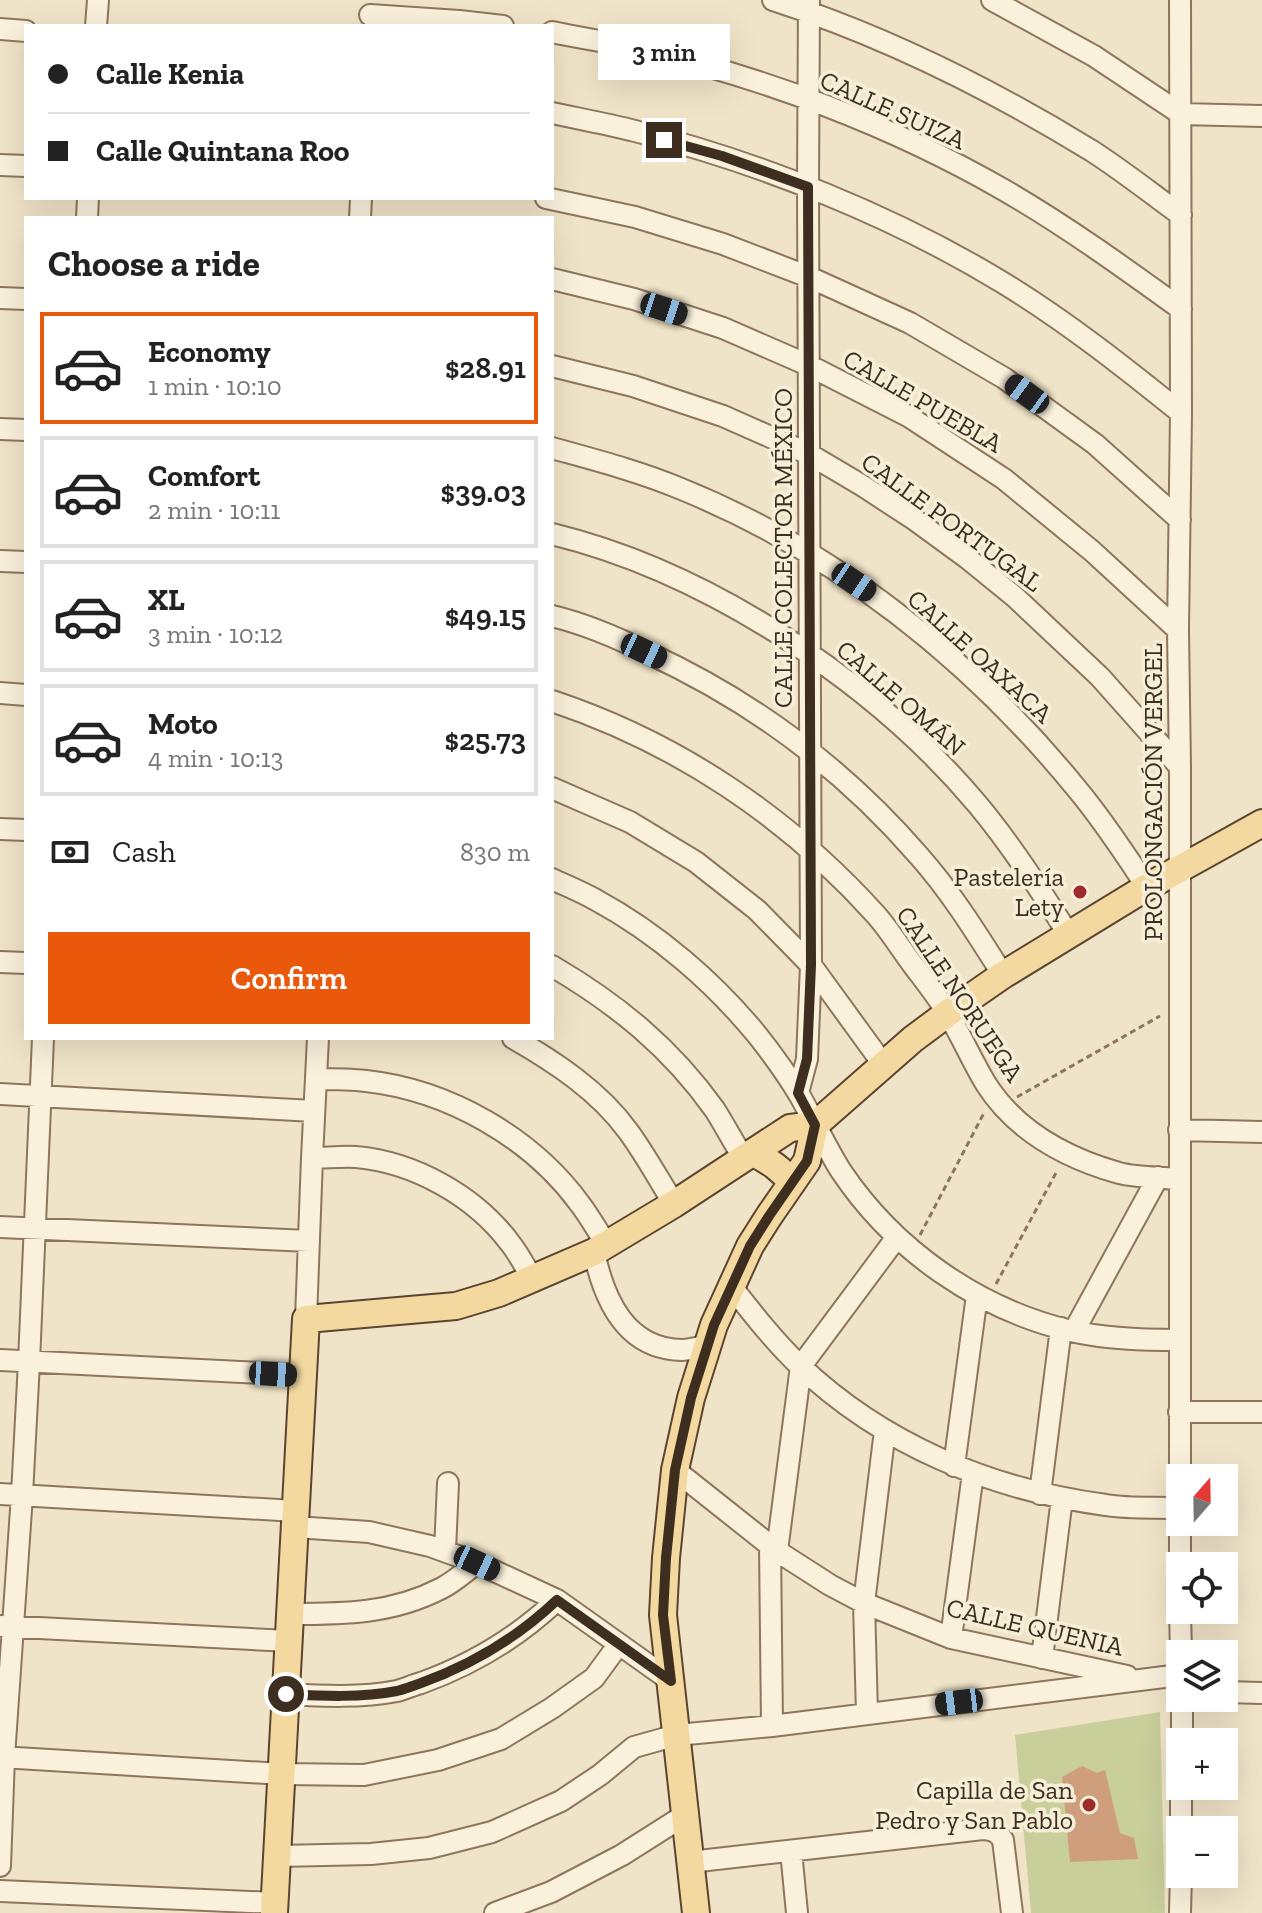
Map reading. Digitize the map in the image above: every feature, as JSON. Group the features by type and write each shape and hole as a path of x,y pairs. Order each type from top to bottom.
{"main road":[{"path":"275,1908 306,1319 456,1306 533,1280 601,1249 790,1128 815,1125 883,1064 1003,975 1147,887 1262,823"},
{"path":"696,1913 663,1615 675,1470 691,1398 714,1325 750,1246 807,1161 815,1125"},
{"path":"748,1156 770,1161 792,1183"}],"street":[{"path":"96,24 98,0"},
{"path":"773,0 809,6 1003,99 1095,153 1181,215"},
{"path":"992,0 1094,56 1181,114 1262,116"},
{"name":"PROLONGACIÓN VERGEL","path":"1176,3 1181,114 1179,1464"},
{"name":"CALLE COLECTOR MÉXICO","path":"798,1093 807,1059 811,965 809,6"},
{"path":"370,14 485,24"},
{"path":"0,29 24,31"},
{"name":"CALLE SUIZA","path":"554,32 636,48 723,71 808,100 908,141 1003,190 1094,246 1181,309"},
{"path":"554,113 635,131 708,152 808,187 908,231 1005,283 1096,345 1181,413"},
{"path":"0,165 24,166"},
{"path":"554,200 635,217 723,244 809,277 910,323 1004,378 1095,444 1180,520"},
{"name":"CALLE PUEBLA","path":"554,279 634,299 723,328 808,365 908,416 1004,479 1092,551 1178,630"},
{"path":"0,298 24,299"},
{"name":"CALLE PORTUGAL","path":"554,366 633,386 723,416 809,454 863,486 915,520 1015,597 1100,677 1180,767"},
{"path":"0,429 24,430"},
{"name":"CALLE OAXACA","path":"554,449 678,487 734,512 810,553 876,597 933,642 1029,733 1111,833 1147,887"},
{"name":"CALLE OMÁN","path":"554,535 617,554 673,577 747,614 811,654 871,700 949,773 977,804 1018,856 1069,935"},
{"path":"0,561 24,562"},
{"path":"554,617 623,641 687,670 757,712 810,751 870,803 920,857 963,912 1003,975"},
{"path":"0,693 24,695"},
{"name":"CALLE NORUEGA","path":"554,702 630,731 693,763 749,800 811,849 880,920 948,1013 987,1085 1017,1120 1045,1142 1079,1160 1122,1174 1179,1179"},
{"path":"554,789 630,822 696,862 757,910 811,965 883,1064"},
{"path":"0,829 24,830"},
{"path":"554,880 597,900 656,939 710,984 758,1036 798,1093 850,1183 879,1218 935,1268 982,1297 1018,1314 1067,1330 1126,1339 1179,1340"},
{"path":"0,962 24,963"},
{"path":"554,967 594,991 639,1026 679,1065 748,1156"},
{"path":"0,1866 6,1626 22,1495 43,1040"},
{"path":"306,1319 318,1040"},
{"path":"516,1040 552,1061 593,1094 627,1129 674,1204"},
{"path":"316,1079 366,1081 416,1091 463,1109 507,1134 546,1166 580,1203 601,1249 599,1275 621,1321 639,1337 660,1347 684,1350 707,1346"},
{"path":"0,1094 314,1111"},
{"path":"1179,1130 1262,1132"},
{"path":"312,1158 357,1157 400,1166 442,1184 479,1209 510,1242 533,1280"},
{"path":"1040,1494 1067,1330 1158,1177"},
{"path":"0,1227 309,1241"},
{"path":"772,1726 774,1549 801,1366 905,1243"},
{"path":"731,1286 764,1328 801,1366 836,1396 912,1446 964,1470 1040,1494 1109,1506 1166,1508"},
{"path":"951,1638 982,1297"},
{"path":"0,1360 303,1375"},
{"path":"1179,1412 1262,1412"},
{"path":"867,1714 864,1603 885,1430"},
{"name":"CALLE QUENIA","path":"675,1470 774,1549 864,1603 951,1638 1143,1679"},
{"path":"445,1551 448,1483"},
{"path":"0,1494 296,1519 430,1546 477,1563 557,1600 671,1681"},
{"path":"1042,1658 1062,1498"},
{"path":"290,1614 346,1614 397,1606 443,1587 477,1563"},
{"path":"286,1694 342,1697 398,1691 449,1673 496,1648 557,1600"},
{"path":"6,1626 289,1641"},
{"path":"2,1757 282,1774 364,1775 438,1760 501,1739 594,1678 619,1644"},
{"path":"278,1856 371,1854 429,1848 492,1832 561,1801 634,1747 677,1735 1166,1677"},
{"path":"1238,1692 1262,1693"},
{"path":"495,1913 551,1892 622,1855 685,1815"},
{"path":"690,1862 983,1829 998,1833 1003,1840 1012,1913"},
{"path":"791,1851 797,1913"},
{"path":"1180,1913 1181,1888"},
{"path":"0,1891 275,1908"}],"path":[{"path":"905,1243 999,1099 1180,1006"},
{"path":"982,1297 1067,1153"}],"green space":[{"path":"1160,1712 1165,1913 1031,1913 1015,1735"}],"building":[{"name":"Capilla de San Pedro y San Pablo","path":"1082,1766 1097,1773 1105,1770 1120,1833 1134,1838 1138,1859 1070,1862 1062,1777"}],"place":[{"name":"Pastelería Lety","path":"1080,892"},
{"name":"Capilla de San Pedro y San Pablo","path":"1089,1805"}],"route":[{"path":"286,1694 342,1697 398,1691 449,1673 496,1648 557,1600 671,1681 663,1615 666,1558 675,1470 691,1398 714,1325 750,1246 807,1161 815,1125 798,1093 807,1059 811,965 808,187 722,156 664,140"}]}
